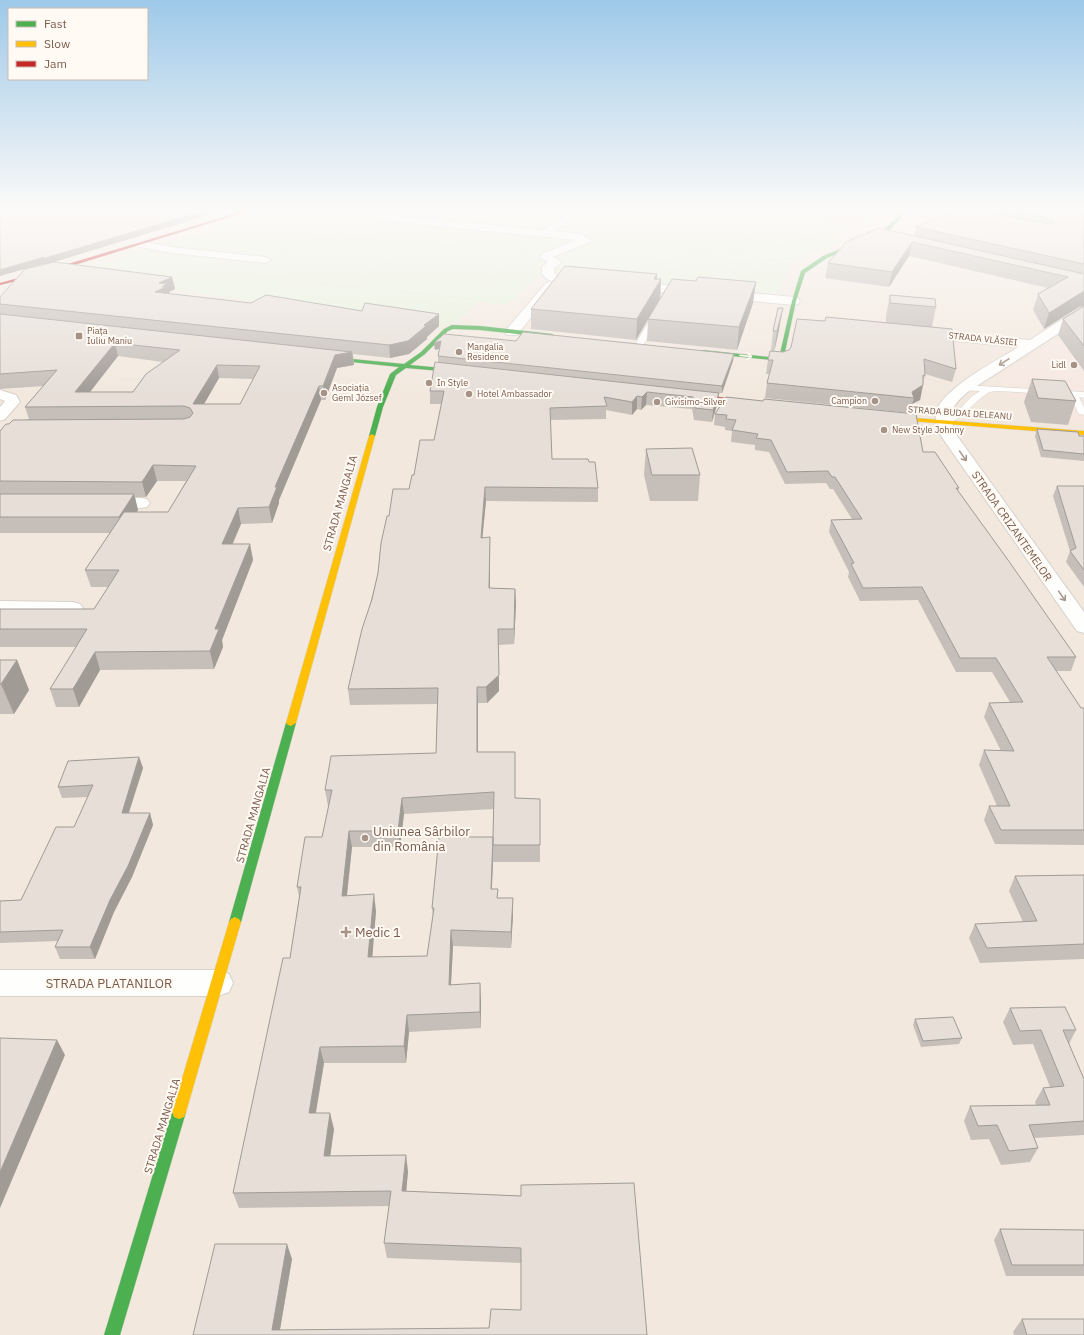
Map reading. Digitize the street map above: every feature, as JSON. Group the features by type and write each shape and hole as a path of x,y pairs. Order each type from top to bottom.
{"street":[{"path":"0,284 45,272"},
{"path":"0,292 47,272"},
{"path":"512,332 552,283 562,280 548,274 548,272"},
{"path":"694,351 781,360 794,301 803,272"},
{"path":"622,285 670,292 794,301"},
{"path":"943,422 945,406 964,388 1084,310"},
{"path":"790,321 805,322"},
{"path":"1062,325 1076,329"},
{"name":"STRADA MANGALIA","path":"112,1335 218,983 380,407 391,377 423,353 446,330 452,327 512,332"},
{"path":"512,332 558,336"},
{"name":"STRADA VLĂSIEI","path":"910,332 1032,344"},
{"path":"313,355 473,373"},
{"path":"0,394 11,398 13,402 2,424"},
{"path":"679,395 765,404"},
{"name":"STRADA BUDAI DELEANU","path":"879,417 1084,433"},
{"name":"STRADA CRIZANTEMELOR","path":"943,422 947,433 1084,627"},
{"path":"87,503 141,503"},
{"path":"0,607 73,608"},
{"name":"STRADA PLATANILOR","path":"0,983 218,983"}],"lane":[{"path":"639,345 660,308"},
{"path":"964,388 1084,395"},
{"path":"943,422 964,410 974,399 989,389"},
{"path":"1073,394 1082,412 1084,412"}],"path":[{"path":"257,272 254,277 473,298 502,272"},
{"path":"354,286 373,272"},
{"path":"748,280 756,272"},
{"path":"924,279 941,272"},
{"path":"926,366 925,378 947,385"},
{"path":"122,379 151,379"}],"shaded area":[{"path":"0,272 1084,272 1084,1335 0,1335"},
{"path":"1066,335 1084,336 1084,423 1068,421 1058,401 1006,397 1000,382 991,381"}],"green space":[{"path":"76,272 787,272 778,292 772,295 559,274 539,274 507,305 477,302 457,323 447,324 441,327 67,275"}],"building":[{"path":"22,272 135,272 172,277 159,283 167,284 162,287 166,287 155,292 251,303 266,295 362,311 365,303 439,314 424,325 426,326 408,341 389,345 0,304 0,297"},
{"path":"560,272 637,272 657,274 654,279 661,279 637,319 531,309"},
{"path":"1047,272 1076,272 1084,274 1084,291 1049,313 1038,294 1068,277"},
{"path":"698,277 756,282 739,327 648,319 672,279 696,281"},
{"path":"890,295 935,299 936,307 890,303"},
{"path":"1084,306 1084,346 1063,319"},
{"path":"778,308 783,308 777,331 773,331"},
{"path":"0,314 352,352 335,355 323,386 319,386 275,487 277,487 269,507 238,508 222,544 250,544 215,629 219,629 210,651 95,652 73,689 50,689 87,629 0,629 0,609 94,609 119,570 85,570 124,512 168,512 196,466 153,465 142,482 0,481 0,431 6,424 9,424 13,420 184,419 190,417 193,413 190,408 184,406 25,407 57,370 0,374","holes":["115,343 180,350 146,374 133,392 75,392","217,365 260,366 240,404 193,404"]},
{"path":"826,317 952,329 956,369 924,359 925,376 923,375 923,385 912,392 914,398 767,383 773,360 768,360 770,351 783,352 789,350 797,319 825,321"},
{"path":"523,332 734,354 722,386 438,356 441,341 434,343 444,334 516,341"},
{"path":"435,362 719,393 713,410 695,408 693,397 647,392 642,397 637,396 632,402 604,397 607,406 550,408 552,459 588,459 589,462 595,462 598,488 485,487 481,538 490,537 489,588 515,589 514,629 498,629 499,675 486,687 477,687 477,752 515,752 515,798 540,799 540,845 493,845 493,837 491,889 498,889 497,898 513,898 511,932 451,930 449,985 480,983 480,1012 407,1015 404,1046 320,1047 309,1113 330,1113 324,1156 406,1155 402,1191 521,1196 521,1185 634,1183 647,1335 193,1335 215,1244 287,1244 272,1330 489,1328 491,1309 521,1310 521,1248 384,1243 391,1191 233,1193 283,958 290,958 301,887 297,887 305,837 322,837 332,790 325,790 331,756 436,753 438,688 348,689 362,629 372,599 378,573 381,543 387,516 389,516 393,489 409,489 412,475 414,475 420,440 434,440 444,391 430,391","holes":["494,792 493,837 439,837 432,908 434,908 427,956 368,957 374,894 342,896 349,831 398,831 402,798"]},
{"path":"1032,379 1065,381 1076,401 1038,398"},
{"path":"726,397 763,401 764,399 916,414 923,452 935,452 959,488 956,488 1076,657 1047,657 1081,708 1084,708 1084,830 1001,830 989,806 1010,806 984,750 1014,751 989,703 1023,702 996,658 960,658 922,587 863,588 851,564 854,563 831,520 862,519 835,477 832,477 828,471 787,472 771,440 756,438 758,434 732,430 736,420 726,419 727,415 715,414"},
{"path":"1037,429 1078,432 1079,436 1084,436 1084,454 1043,450"},
{"path":"692,448 700,475 652,475 646,449"},
{"path":"1057,486 1084,486 1084,570 1070,551 1076,548"},
{"path":"0,494 134,494 119,517 0,517"},
{"path":"0,660 17,660 1,684 0,684"},
{"path":"139,757 122,813 150,813 128,866 110,900 90,947 55,947 63,930 0,932 0,901 21,900 56,827 74,827 93,785 58,787 68,761"},
{"path":"1084,875 1084,944 987,948 975,924 1037,921 1015,876"},
{"path":"1065,1007 1076,1030 1063,1030 1084,1079 1084,1121 1029,1125 1038,1148 1009,1151 997,1125 978,1126 970,1106 1050,1105 1043,1088 1064,1086 1041,1030 1020,1031 1010,1008"},
{"path":"953,1017 962,1038 923,1041 915,1019"},
{"path":"0,1038 57,1040 0,1172"},
{"path":"1000,1229 1084,1230 1084,1265 1012,1265"},
{"path":"1022,1319 1084,1319 1084,1335 1027,1335"}],"traffic: fast":[{"path":"703,352 781,360 794,301 803,272"},
{"path":"372,436 380,407 393,374 423,353 446,330 452,327 480,328 552,336"},
{"path":"323,357 464,372"},
{"path":"235,922 291,723"},
{"path":"112,1335 179,1112"}],"traffic: slow":[{"path":"888,418 1084,433"},
{"path":"291,723 372,436"},
{"path":"179,1112 235,922"}],"traffic: jam":[{"path":"0,284 45,272"},
{"path":"689,396 754,403"}],"place":[{"name":"Piața Iuliu Maniu","path":"79,336"},
{"name":"Mangalia Residence","path":"459,352"},
{"name":"Lidl","path":"1074,365"},
{"name":"In Style","path":"429,383"},
{"name":"Asociația Geml József","path":"324,393"},
{"name":"Hotel Ambassador","path":"469,394"},
{"name":"Campion","path":"875,401"},
{"name":"Givisimo-Silver","path":"657,402"},
{"name":"New Style Johnny","path":"884,430"},
{"name":"Uniunea Sârbilor din România","path":"365,838"},
{"name":"Medic 1","path":"346,932"}]}
